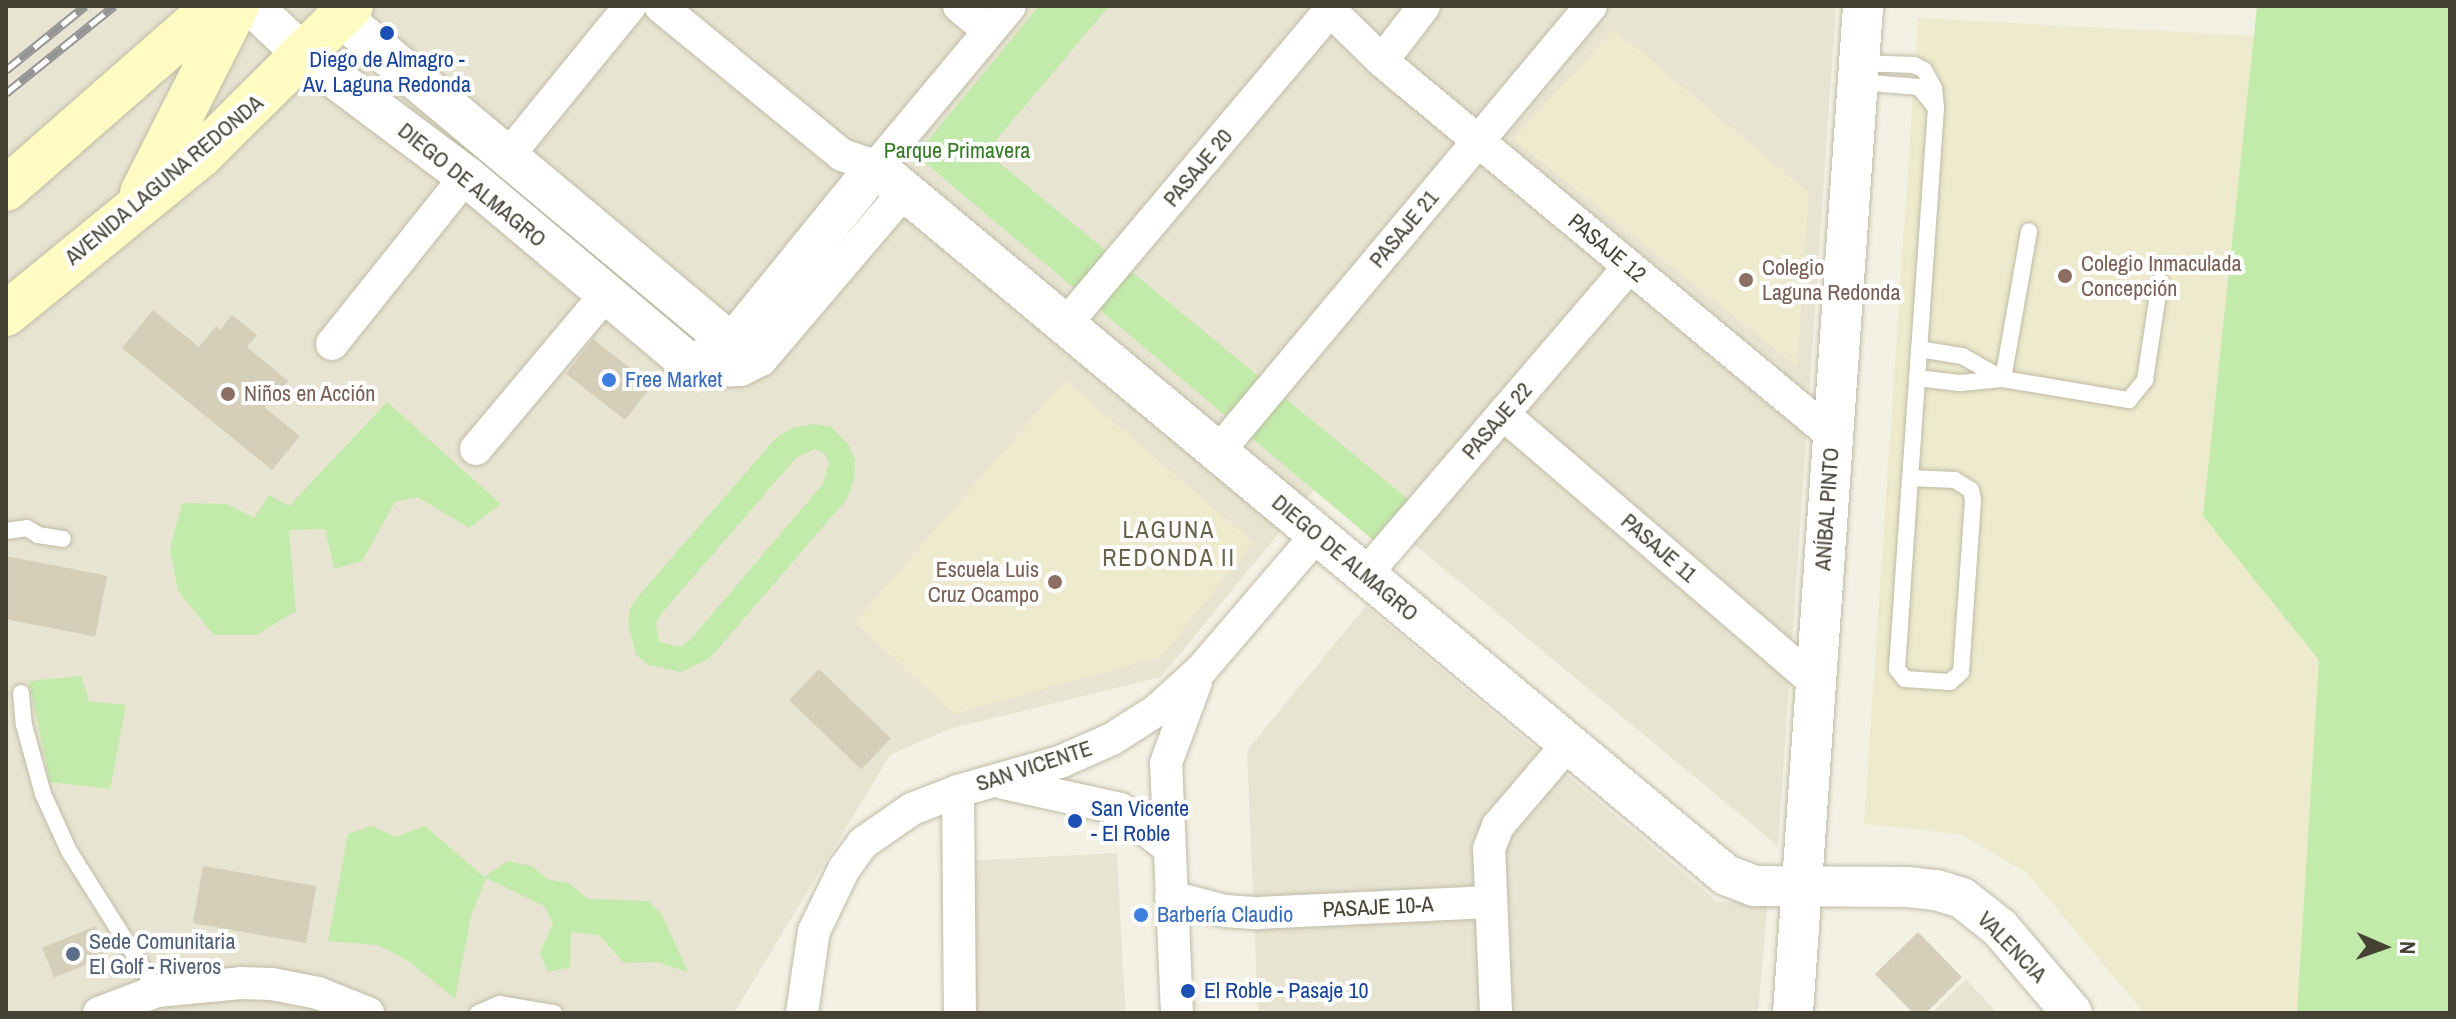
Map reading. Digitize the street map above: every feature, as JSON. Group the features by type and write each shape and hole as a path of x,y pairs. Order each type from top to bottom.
{"main road":[{"path":"6,189 215,6"},
{"path":"126,215 152,176 237,6"},
{"name":"AVENIDA LAGUNA REDONDA","path":"6,314 221,137 346,11"},
{"path":"6,287 73,257"}],"street":[{"name":"DIEGO DE ALMAGRO","path":"252,6 304,55 466,176 691,365"},
{"path":"507,157 630,6"},
{"path":"660,6 842,155 890,179"},
{"path":"959,6 989,31"},
{"path":"691,365 719,371 741,370 761,360 890,179 989,31 1010,6"},
{"path":"1382,61 1424,6"},
{"name":"PASAJE 21","path":"1218,452 1591,6"},
{"name":"PASAJE 12","path":"1332,8 1382,61 1832,435"},
{"name":"PASAJE 20","path":"1065,325 1332,8"},
{"name":"ANÍBAL PINTO","path":"1793,1013 1860,8"},
{"name":"DIEGO DE ALMAGRO","path":"346,11 507,157 732,344"},
{"path":"332,344 466,176"},
{"name":"DIEGO DE ALMAGRO","path":"890,179 1734,881 1754,886 1801,886"},
{"path":"691,365 732,344 890,179"},
{"name":"PASAJE 22","path":"1365,575 1629,267"},
{"path":"476,449 606,294"},
{"name":"PASAJE 11","path":"1503,414 1815,682"},
{"name":"SAN VICENTE","path":"802,1013 814,931 844,869 863,843 889,822 958,791 1060,762 1112,739 1156,711 1202,669 1317,535"},
{"path":"1177,1013 1166,763 1186,702 1202,669"},
{"path":"1496,1013 1488,859 1498,826 1568,744"},
{"path":"992,781 1090,799 1120,809 1169,848"},
{"path":"958,791 960,1013"},
{"name":"VALENCIA","path":"1801,886 1907,887 1936,890 1962,898 2000,928 2072,1013"},
{"name":"PASAJE 10-A","path":"1171,897 1225,911 1257,913 1490,902"},
{"path":"99,1013 157,991 241,983 272,984 318,993 368,1013"}],"lane":[{"path":"1858,72 1919,87 1936,108 1910,478 1897,669 1905,679 1950,682 1961,672 1973,500 1971,490 1955,480 1910,478"},
{"path":"2003,379 2029,231"},
{"path":"1917,378 1960,383 2003,379 2129,400 2145,380 2160,281"},
{"path":"1919,349 1962,356 2003,379"},
{"path":"6,531 27,528 38,535 63,539"},
{"path":"21,693 24,725 43,794 69,851 157,991"},
{"path":"478,1013 499,1004 554,1013"}],"shaded area":[{"path":"6,6 1836,6 1778,846 1328,473 1161,677 949,729 890,755 734,1013 6,1013"},
{"name":"Colegio Inmaculada Concepción","path":"1918,18 2254,36 2203,516 2319,660 2297,1013 2144,1013 2027,873 1960,834 1864,824"},
{"name":"Colegio Laguna Redonda","path":"1614,29 1809,193 1797,367 1513,139"},
{"name":"Escuela Luis Cruz Ocampo","path":"1065,380 1253,542 1161,657 953,714 855,622"},
{"path":"1366,606 1718,902 1768,900 1758,1013 1258,1013 1247,750"},
{"path":"1117,853 1125,1013 975,1013 967,861"},
{"path":"1966,979 1997,1013 1932,1013"}],"green space":[{"name":"Parque Primavera","path":"1039,6 1109,6 986,152 1409,500 1373,540 916,155"},
{"path":"2257,6 2450,6 2450,1013 2297,1013 2319,660 2203,516"},
{"path":"387,402 501,504 469,528 418,497 395,502 362,561 334,569 325,529 289,530 296,611 256,635 214,635 178,591 170,549 182,503 227,504 254,518 269,495 289,506"},
{"path":"814,424 831,427 848,444 855,459 854,478 847,499 710,658 681,672 649,665 636,655 628,623 630,608 776,438 792,428","holes":["815,449 824,453 829,463 823,484 690,640 680,647 659,642 656,623 662,613 796,458"]},
{"path":"81,676 89,701 126,705 110,789 50,782 29,681"},
{"path":"372,826 396,837 425,826 484,877 508,861 532,866 547,879 570,884 588,899 648,901 662,915 688,972 657,962 624,963 599,935 571,932 570,967 548,972 540,953 553,923 544,906 486,878 471,916 455,999 410,962 378,945 328,941 348,834"}],"building":[{"name":"Niños en Acción","path":"153,310 199,347 216,326 220,330 232,315 257,335 247,347 288,381 265,408 300,436 272,470 122,348"},
{"name":"Free Market","path":"593,339 652,385 625,420 566,374"},
{"path":"6,556 107,576 95,637 6,619"},
{"path":"819,669 891,738 861,769 789,700"},
{"path":"203,866 316,886 306,943 193,923"},
{"path":"96,926 108,956 54,977 42,948"},
{"path":"1918,932 1962,977 1926,1013 1913,1013 1875,974"}],"railway":[{"path":"6,70 85,6"},
{"path":"6,93 114,6"}],"place":[{"name":"Diego de Almagro - Av. Laguna Redonda","path":"387,33"},
{"name":"Colegio Inmaculada Concepción","path":"2065,276"},
{"name":"Colegio Laguna Redonda","path":"1746,280"},
{"name":"Free Market","path":"609,380"},
{"name":"Niños en Acción","path":"228,394"},
{"name":"Escuela Luis Cruz Ocampo","path":"1055,582"},
{"name":"San Vicente - El Roble","path":"1075,821"},
{"name":"Barbería Claudio","path":"1141,915"},
{"name":"Sede Comunitaria El Golf - Riveros","path":"73,954"},
{"name":"El Roble - Pasaje 10","path":"1188,991"}],"district":[{"name":"LAGUNA REDONDA II","path":"1169,544"}]}
